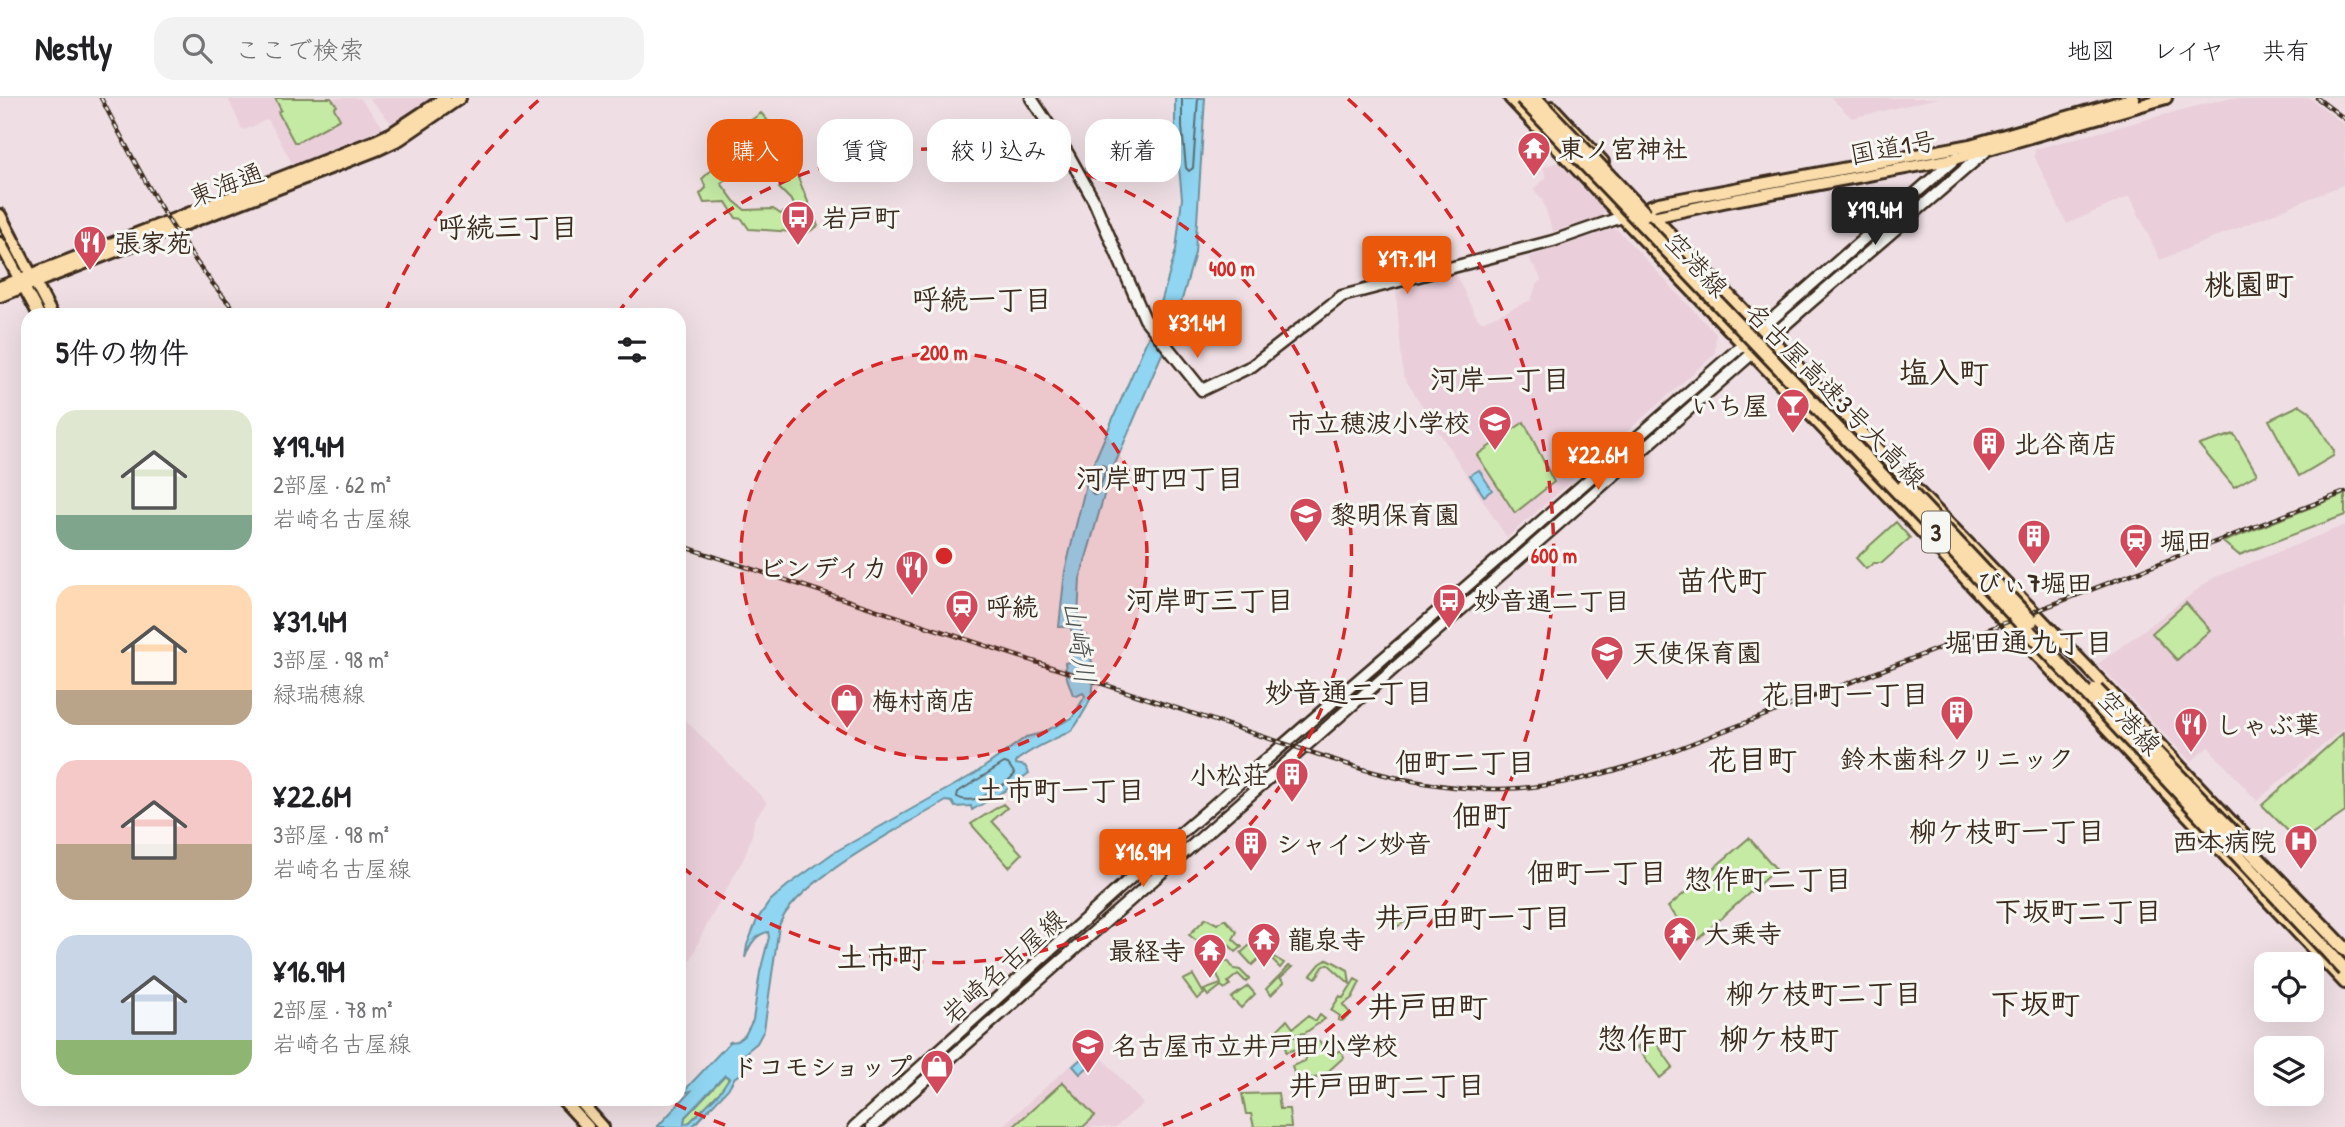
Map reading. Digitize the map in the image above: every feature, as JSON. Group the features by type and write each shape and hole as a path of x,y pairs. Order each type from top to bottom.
{"highway":[{"name":"名古屋高速3号大高線","path":"1522,98 1928,524 2345,970"},
{"name":"名古屋高速3号大高線","path":"1535,98 2345,948"},
{"path":"2165,791 2186,794 2345,960"}],"main road":[{"name":"東海通","path":"0,296 33,278 375,141 445,98"},
{"name":"東海通","path":"33,278 379,149 400,139 460,98"},
{"path":"1031,98 1068,154 1094,201 1147,322 1202,390 1252,366 1342,296 1553,242 1622,217 1510,98"},
{"path":"1544,98 1645,208"},
{"name":"国道1号","path":"1622,217 1653,217 1985,152 2021,135 2134,98"},
{"name":"国道1号","path":"1622,217 1659,203 2021,135 2166,98"},
{"name":"岩崎名古屋線","path":"854,1127 1164,848 1532,530 1970,145"},
{"name":"岩崎名古屋線","path":"872,1127 1985,152"},
{"name":"空港線","path":"1645,208 2087,667 2345,942"},
{"path":"0,215 48,308"},
{"name":"空港線","path":"1622,217 2345,983"},
{"path":"0,243 35,308"},
{"name":"東海通","path":"0,286 21,283"},
{"path":"568,1106 588,1127"},
{"path":"584,1106 603,1127"}],"shaded area":[{"path":"228,98 360,98 383,127 293,165 268,119 242,129"},
{"path":"369,98 431,98 392,124"},
{"path":"1831,98 1939,98 1852,118"},
{"path":"2227,98 2310,98 2345,125 2345,184 2160,260 2130,196 2067,224 2034,156 2035,149"},
{"path":"1558,162 1604,210 1602,216 1553,232 1542,199 1533,189 1546,178 1543,167"},
{"path":"1613,229 1618,230 1716,334 1715,354 1507,538 1403,376 1396,292 1456,275 1474,312 1479,320 1484,321 1531,300 1536,285 1541,280 1529,257"},
{"path":"2345,525 2345,727 2257,801 2208,747 2191,762 2098,664 2213,578"},
{"path":"686,721 766,801 754,820 745,856 702,934 686,971"},
{"name":"名古屋市立井戸田小学校","path":"1092,1046 1143,1104 1116,1127 1001,1127"}],"green space":[{"path":"275,98 331,98 337,106 334,108 340,119 294,142 278,112 281,110"},
{"path":"761,113 766,119 753,119"},
{"path":"707,174 707,182 722,182 734,201 745,210 773,209 781,214 794,207 793,202 779,188 783,182 800,182 818,226 807,233 749,229 742,219 736,218 726,202 704,203 700,194 706,188 702,179"},
{"path":"2300,405 2309,411 2334,451 2333,456 2299,476 2269,420"},
{"path":"1524,422 1554,482 1515,513 1477,455"},
{"path":"2234,434 2257,474 2234,487 2199,445"},
{"path":"2345,494 2345,515 2239,555 2223,542"},
{"path":"1896,522 1910,538 1882,563 1874,563 1866,569 1856,558"},
{"path":"2186,603 2210,630 2177,660 2152,633"},
{"path":"2343,733 2345,812 2300,843 2262,805"},
{"path":"1003,804 1007,808 992,821 1022,854 1009,867 971,824"},
{"path":"1749,838 1776,869 1697,940 1668,907"},
{"path":"1393,907 1398,909 1406,921 1395,928 1383,910"},
{"path":"1206,918 1217,924 1225,919 1237,932 1233,939 1242,947 1236,952 1226,942 1214,949 1216,953 1209,957 1212,963 1206,966 1197,941 1189,935"},
{"path":"1251,944 1284,963 1280,968 1265,953 1252,965 1241,953"},
{"path":"1328,959 1348,970 1350,984 1328,964 1316,978 1311,975"},
{"path":"1228,961 1234,969 1240,970 1249,979 1246,982 1238,974 1228,982 1230,985 1225,989 1221,986 1208,996 1204,990 1221,984 1214,966"},
{"path":"1289,966 1292,967 1280,978 1284,982 1271,995 1266,989"},
{"path":"1193,975 1204,994 1197,999 1183,980"},
{"path":"1355,979 1360,982 1352,998 1343,1005 1351,1014 1342,1021 1338,1020 1340,1016 1331,1010 1340,996 1343,998"},
{"path":"1248,986 1255,994 1241,1008 1231,998"},
{"path":"1320,1015 1325,1019 1305,1033 1291,1035 1285,1039 1278,1029 1287,1020 1293,1028 1308,1016 1316,1021"},
{"path":"1306,1036 1317,1039 1330,1055 1341,1050 1344,1057 1322,1077 1296,1080 1292,1066 1305,1061 1307,1056 1304,1047 1286,1052 1285,1042 1292,1037"},
{"path":"1652,1037 1673,1067 1660,1078 1637,1047"},
{"path":"725,1075 729,1079 719,1093 688,1124 683,1123 685,1117"},
{"path":"1063,1082 1095,1116 1083,1127 1013,1127"},
{"path":"1278,1093 1280,1109 1289,1109 1291,1127 1254,1127 1251,1114 1246,1114 1242,1094"}],"water":[{"name":"山崎川","path":"1175,98 1205,98 1195,253 1176,321 1109,478 1080,579 1078,617 1082,634 1086,635 1094,676 1092,695 1077,724 1071,731 1035,748 1016,761 1016,764 1025,766 1029,773 1006,790 972,810 971,806 955,807 952,802 946,801 852,856 805,891 789,909 779,926 764,1030 757,1043 746,1052 742,1064 743,1073 735,1077 728,1089 692,1127 657,1127 677,1106 686,1106 686,1096 691,1091 686,1092 686,1089 730,1042 745,1035 753,1020 768,932 753,941 745,958 757,920 770,901 833,853 976,773 1026,737 1042,733 1072,718 1085,696 1083,693 1073,695 1067,678 1065,663 1072,661 1072,648 1078,645 1070,627 1059,627 1065,571 1088,476 1157,317 1176,250 1182,198 1181,119 1175,119","holes":["725,1075 729,1078 719,1093 690,1122 684,1124 685,1117"]},
{"path":"1479,470 1492,490 1484,496 1470,475"},
{"path":"1091,1050 1098,1058 1080,1074 1073,1066"}],"railway":[{"path":"101,98 163,211 198,264 233,308"},
{"path":"2317,98 2345,119"},
{"path":"686,547 1362,769 1438,785 1507,789 1576,780 1651,759 2345,492"}],"place":[{"name":"東ノ宮神社","path":"1534,178"},
{"name":"岩戸町","path":"798,247"},
{"name":"張家苑","path":"90,272"},
{"name":"いち屋","path":"1793,435"},
{"name":"市立穂波小学校","path":"1495,452"},
{"name":"北谷商店","path":"1989,473"},
{"name":"黎明保育園","path":"1306,544"},
{"name":"びぃ7堀田","path":"2034,566"},
{"name":"堀田","path":"2136,570"},
{"name":"ビンディカ","path":"912,597"},
{"name":"妙音通二丁目","path":"1449,630"},
{"name":"呼続","path":"962,636"},
{"name":"天使保育園","path":"1607,682"},
{"name":"梅村商店","path":"847,730"},
{"name":"鈴木歯科クリニック","path":"1957,742"},
{"name":"しゃぶ葉","path":"2191,754"},
{"name":"小松荘","path":"1292,804"},
{"name":"西本病院","path":"2301,871"},
{"name":"シャイン妙音","path":"1251,873"},
{"name":"大乗寺","path":"1680,963"},
{"name":"龍泉寺","path":"1264,969"},
{"name":"最経寺","path":"1210,980"},
{"name":"名古屋市立井戸田小学校","path":"1088,1075"},
{"name":"ドコモショップ","path":"937,1096"}],"district":[{"name":"呼続三丁目","path":"508,227"},
{"name":"桃園町","path":"2249,284"},
{"name":"呼続一丁目","path":"982,299"},
{"name":"塩入町","path":"1944,372"},
{"name":"河岸一丁目","path":"1500,379"},
{"name":"河岸町四丁目","path":"1160,478"},
{"name":"苗代町","path":"1722,580"},
{"name":"河岸町三丁目","path":"1210,600"},
{"name":"堀田通九丁目","path":"2029,642"},
{"name":"妙音通二丁目","path":"1349,692"},
{"name":"花目町一丁目","path":"1845,694"},
{"name":"花目町","path":"1752,759"},
{"name":"佃町二丁目","path":"1465,762"},
{"name":"土市町一丁目","path":"1061,790"},
{"name":"佃町","path":"1482,815"},
{"name":"柳ケ枝町一丁目","path":"2007,831"},
{"name":"佃町一丁目","path":"1597,872"},
{"name":"惣作町二丁目","path":"1768,879"},
{"name":"下坂町二丁目","path":"2078,911"},
{"name":"井戸田町一丁目","path":"1473,917"},
{"name":"土市町","path":"882,957"},
{"name":"柳ケ枝町二丁目","path":"1824,993"},
{"name":"下坂町","path":"2035,1003"},
{"name":"井戸田町","path":"1428,1006"},
{"name":"惣作町","path":"1642,1038"},
{"name":"柳ケ枝町","path":"1779,1038"},
{"name":"井戸田町二丁目","path":"1387,1085"}]}
